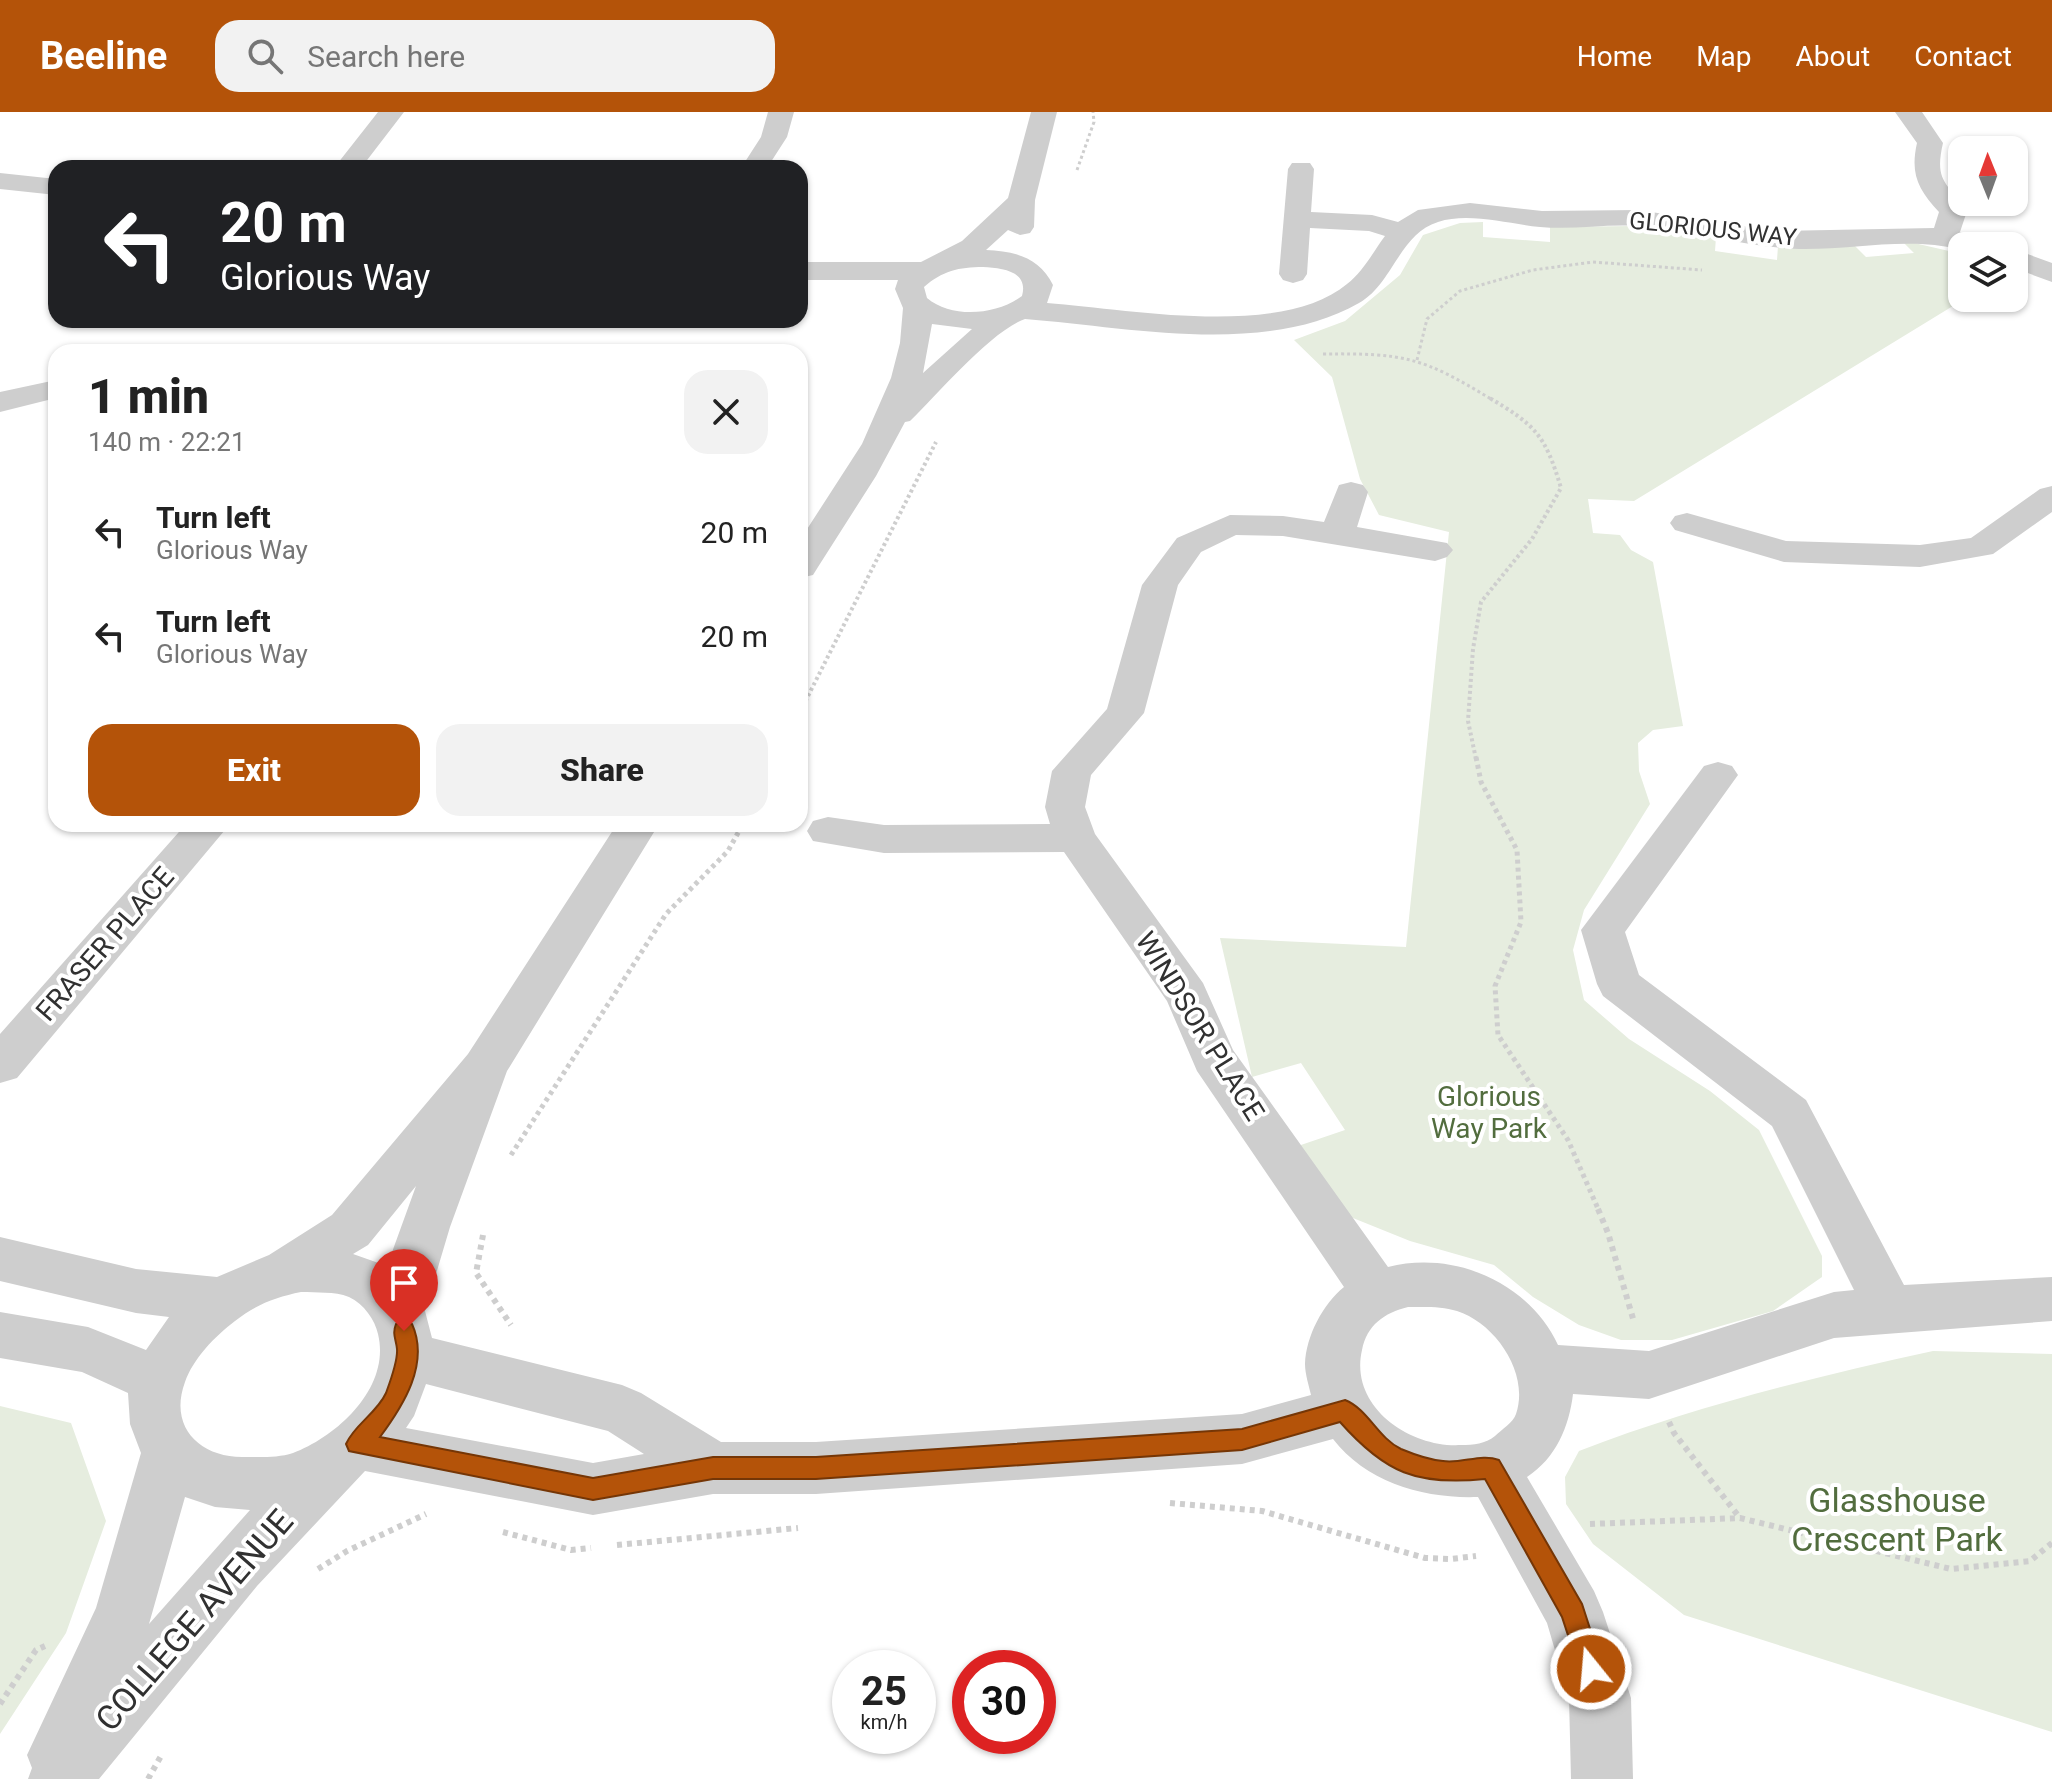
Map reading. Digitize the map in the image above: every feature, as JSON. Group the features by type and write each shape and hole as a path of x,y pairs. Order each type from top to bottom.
{"street":[{"path":"353,160 391,112"},
{"path":"759,160 774,137 781,112"},
{"path":"1025,269 1021,200 1044,112"},
{"path":"1908,112 1919,123 1930,143 1923,169 1932,188 1953,211 1945,236"},
{"path":"1293,274 1301,169"},
{"path":"0,181 48,186"},
{"path":"808,554 892,421 916,351 915,303 909,285 934,266 985,239 1021,200"},
{"name":"GLORIOUS WAY","path":"1014,314 1187,325 1267,321 1322,311 1357,292 1403,233 1425,216 1449,211 1560,220 1637,218 1778,239 1822,239 1892,232 1948,237"},
{"path":"1297,219 1372,223 1403,233"},
{"path":"808,272 934,266 986,258 1025,269 1039,283 1039,293 1032,303 967,348 892,421"},
{"path":"2028,264 2052,273"},
{"name":"GLORIOUS WAY","path":"1025,269 1080,288 1196,304 1267,321"},
{"path":"808,275 852,292 915,303 951,319 983,320 1014,314"},
{"path":"0,402 48,391"},
{"path":"1337,535 1351,492"},
{"path":"1687,523 1784,551 1920,556 1981,547 2052,496"},
{"name":"WINDSOR PLACE","path":"1377,1293 1213,1058 1187,995 1076,838 1065,807 1072,771 1125,713 1160,585 1189,545 1230,525 1283,526 1435,550"},
{"path":"1718,775 1603,930 1619,984 1789,1113 1890,1309"},
{"path":"828,831 884,839 1076,838"},
{"name":"FRASER PLACE","path":"0,1065 202,832"},
{"name":"COLLEGE AVENUE","path":"285,1272 350,1230 485,1067 633,832"},
{"name":"COLLEGE AVENUE","path":"59,1779 236,1566 345,1453 368,1435 395,1399 404,1331 425,1227 485,1067"},
{"path":"0,1259 136,1291 221,1300"},
{"name":"COLLEGE AVENUE","path":"345,1453 286,1481 226,1486 189,1472 169,1452 155,1420 158,1381 186,1331 221,1300 262,1279 285,1272 326,1270 366,1279 404,1331"},
{"path":"1408,1285 1441,1285 1475,1294 1505,1313 1529,1338 1543,1368 1547,1388 1546,1408 1539,1428 1526,1445 1510,1458 1491,1467 1445,1473 1397,1459 1376,1446 1345,1411 1333,1376 1334,1342 1343,1322 1358,1306 1377,1293 1408,1285"},
{"path":"1543,1368 1649,1375 1834,1315 2052,1299"},
{"path":"404,1331 418,1358 622,1410 713,1468"},
{"path":"0,1335 88,1350 158,1381"},
{"path":"345,1453 593,1489 713,1468 816,1468 1242,1439 1345,1411"},
{"name":"COLLEGE AVENUE","path":"47,1779 124,1614 169,1452"},
{"path":"1491,1467 1573,1612 1600,1698 1602,1779"}],"path":[{"path":"1075,178 1094,122 1093,112"},
{"path":"1417,360 1427,319 1460,291 1533,270 1593,262 1706,270"},
{"path":"1309,354 1384,353 1441,369 1528,421 1551,454 1561,488 1532,539 1481,602 1473,649 1468,721 1481,782 1517,850 1521,922 1495,986 1498,1035 1568,1140 1608,1233 1649,1375 1674,1433 1740,1518"},
{"path":"808,696 940,433"},
{"path":"1156,1502 1264,1511 1424,1558 1461,1560 1598,1522 1740,1518 1951,1569 2030,1561 2052,1543"},
{"path":"428,1513 443,1517"},
{"path":"500,1531 571,1550 809,1527"}],"green space":[{"name":"Glorious Way Park","path":"1483,222 1483,237 1550,242 1550,227 1633,226 1716,237 1715,251 1777,260 1778,246 1853,244 1866,257 1914,253 1901,240 1948,251 1948,309 1634,501 1588,499 1593,533 1620,535 1631,550 1653,562 1683,726 1653,730 1638,743 1639,771 1650,804 1584,910 1573,950 1584,1000 1629,1039 1710,1091 1759,1130 1822,1256 1822,1277 1773,1311 1672,1340 1621,1340 1579,1325 1533,1297 1494,1265 1410,1241 1348,1216 1295,1147 1345,1130 1301,1063 1252,1077 1220,938 1406,947 1449,532 1379,515 1360,479 1332,377 1294,340 1345,321 1400,275 1423,235 1460,223"},
{"name":"Glasshouse Crescent Park","path":"1933,1351 2052,1354 2052,1732 1684,1615 1593,1544 1566,1504 1565,1477 1579,1451 1666,1420 1754,1394"},
{"path":"0,1406 71,1423 106,1521 66,1633 0,1734"}],"route":[{"path":"404,1331 409,1351 395,1399 368,1435 357,1444 593,1489 713,1468 816,1468 1242,1439 1345,1411 1376,1446 1397,1459 1445,1473 1491,1467 1573,1612 1591,1669"}]}
